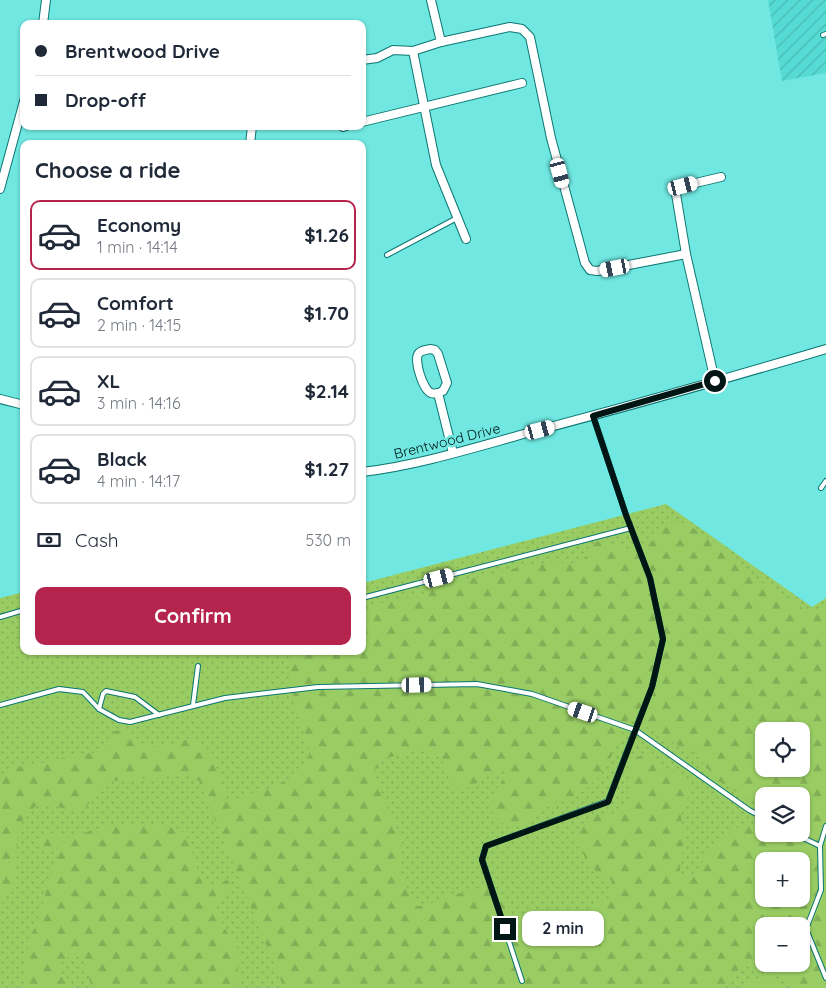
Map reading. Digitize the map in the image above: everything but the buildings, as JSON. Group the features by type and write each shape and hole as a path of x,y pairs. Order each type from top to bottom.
{"street":[{"path":"44,20 46,0"},
{"path":"431,0 441,42"},
{"path":"366,59 377,58 393,50 413,51 441,42 510,27 522,29 530,37 551,138 581,253 590,270 597,271 686,254"},
{"path":"413,51 436,165 466,239"},
{"path":"366,121 522,83"},
{"path":"0,189 20,116"},
{"path":"715,381 686,254 676,194 678,189 683,186 721,177"},
{"name":"Brentwood Drive","path":"366,471 400,467 593,416 826,348"},
{"path":"430,349 435,350 438,354 447,383 443,391 438,393 430,392 423,385 416,358 421,351 430,349"},
{"path":"438,393 453,453"},
{"path":"0,399 20,404"}],"lane":[{"path":"386,255 457,218"},
{"path":"522,981 482,860 486,846 608,802 652,687 663,639 650,578 593,416"},
{"path":"821,488 826,481"},
{"path":"366,597 631,528"},
{"path":"0,618 20,611"},
{"path":"193,705 198,666"},
{"path":"0,705 59,689 83,692 99,709 119,720 130,722 225,698 318,687 476,684 532,694 634,730 755,813"},
{"path":"99,709 106,691 135,697 159,715"},
{"path":"826,826 820,846 821,890 806,929 826,978"},
{"path":"810,841 820,846"}],"shaded area":[{"path":"768,0 826,0 826,73 782,81"}],"green space":[{"path":"666,504 812,607 826,598 826,988 0,988 0,598 20,593 20,655 366,655 366,582"},
{"path":"677,521 700,532 749,574 806,611 826,610 826,988 791,988 779,972 810,972 810,917 755,917 755,966 745,965 733,974 725,988 284,988 199,781 183,775 108,783 99,789 86,807 80,811 68,810 48,804 34,807 27,814 20,827 15,877 0,907 0,779 7,772 16,767 97,752 109,746 114,731 121,730 140,742 156,746 173,744 194,737 213,759 226,799 237,800 266,790 298,775 308,762 309,753 302,725 294,704 290,671 292,655 366,655 366,606 409,597 415,598 439,586 488,576 519,567 553,562 581,562 591,545 598,541 627,549 643,550 670,523","holes":["628,719 641,724 679,746 693,751 717,780 743,796 755,801 755,787 810,787 810,842 755,842 755,827 741,825 715,844 695,872 691,875 679,875 684,841 681,816 689,794 688,785 680,774 665,769 649,755 642,755 630,761 631,797 625,810 619,814 597,814 590,816 575,837 580,843 588,864 612,881 611,896 592,909 566,925 541,937 519,939 511,912 494,887 450,895 424,906 416,906 412,901 401,872 402,840 374,777 375,769 387,758 418,750 426,751 441,758 452,786 458,788 464,788 477,783 501,768 506,774 491,800 493,814 504,824 516,827 528,822 539,811 552,804 584,791 601,774 613,753"]},
{"path":"115,825 159,826 181,831 186,835 200,875 205,881 213,886 227,880 231,885 231,892 219,899 217,912 238,949 238,988 92,988 79,949 62,962 59,968 69,988 25,988 23,975 28,945 39,916 50,877 61,850 55,846 49,849 41,848 40,840 53,833 73,839 78,834"},
{"path":"773,972 781,988 740,988"}],"route":[{"path":"505,929 482,860 486,846 608,802 652,687 663,639 650,578 626,515 593,416 715,381"}]}
